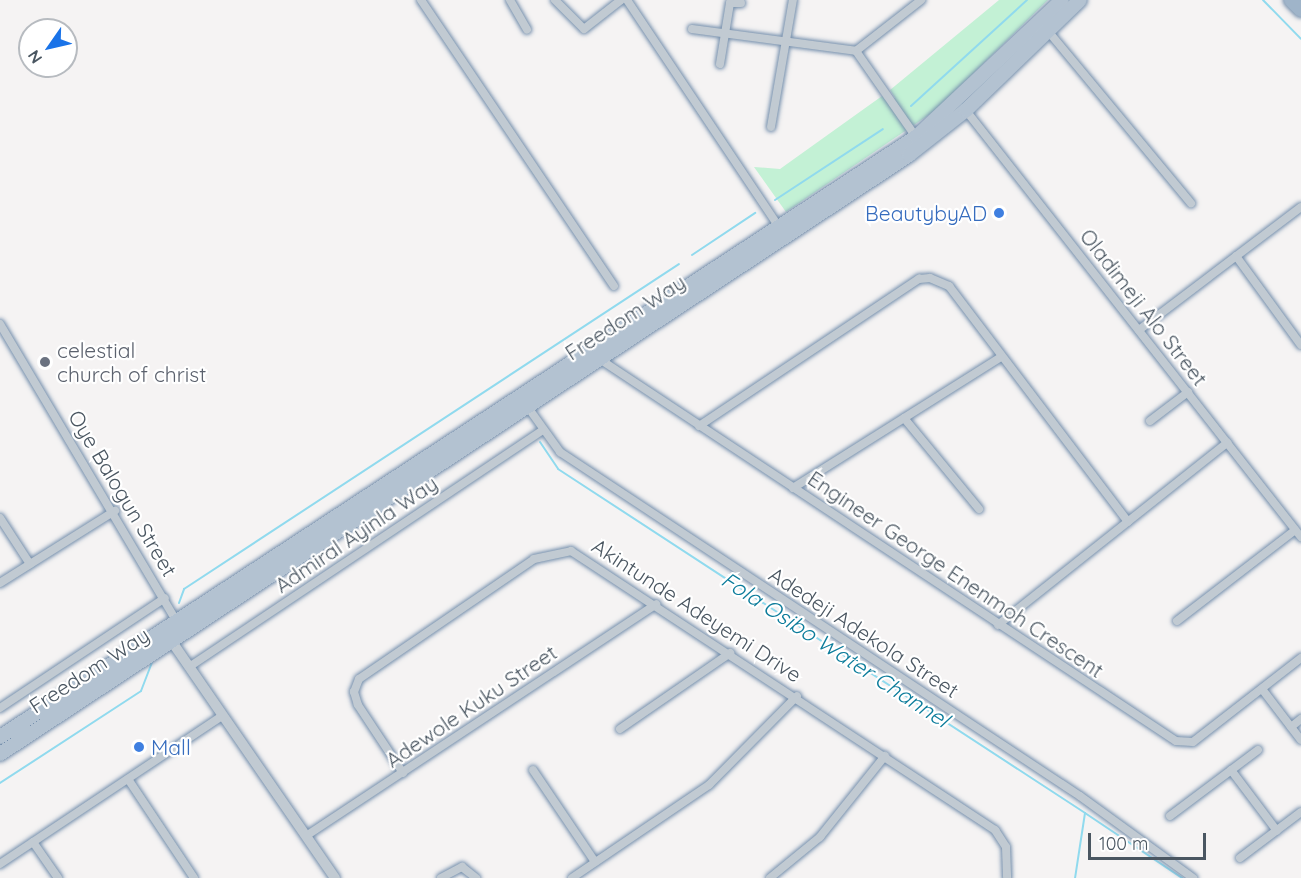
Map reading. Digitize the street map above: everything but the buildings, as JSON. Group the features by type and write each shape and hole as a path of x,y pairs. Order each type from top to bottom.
{"highway":[{"path":"1292,0 1301,10"}],"main road":[{"name":"Freedom Way","path":"0,737 962,105 1062,0"},
{"name":"Freedom Way","path":"0,754 909,155 1080,0"}],"street":[{"path":"421,0 614,286"},
{"path":"555,0 584,29 621,0"},
{"path":"627,0 779,227"},
{"path":"771,127 793,0"},
{"path":"692,29 856,51 921,0"},
{"path":"512,1 527,29"},
{"path":"720,64 730,2 741,3"},
{"path":"1048,31 1191,203"},
{"path":"856,51 915,137"},
{"name":"Oladimeji Alo Street","path":"962,105 1298,533"},
{"path":"1139,330 1301,207"},
{"path":"1236,256 1301,345"},
{"path":"699,426 919,279 949,286 1128,522"},
{"name":"Oye Balogun Street","path":"0,324 115,511 176,621"},
{"name":"Engineer George Enenmoh Crescent","path":"586,353 600,360 998,625 1184,744 1262,689 1301,658"},
{"path":"793,488 1001,357"},
{"path":"1149,421 1188,392"},
{"name":"Adedeji Adekola Street","path":"527,406 543,430 579,465 1080,796 1193,878"},
{"path":"904,418 979,509"},
{"name":"Admiral Ayinla Way","path":"189,667 543,430"},
{"path":"998,625 1227,443"},
{"path":"0,583 115,511"},
{"path":"0,518 30,564"},
{"path":"1177,621 1298,533"},
{"name":"Akintunde Adeyemi Drive","path":"403,773 358,705 354,692 359,679 534,559 558,550 582,554 994,830 1006,847 1007,878"},
{"path":"0,708 165,598"},
{"name":"Adewole Kuku Street","path":"306,836 656,604"},
{"name":"Freedom Way","path":"164,629 172,641"},
{"path":"172,641 335,878"},
{"path":"620,729 730,653"},
{"path":"1262,689 1301,740"},
{"path":"572,878 709,785 797,696"},
{"path":"0,864 222,716"},
{"path":"1291,727 1301,719"},
{"path":"1170,816 1258,750"},
{"path":"770,878 813,844 885,756"},
{"path":"533,770 595,862"},
{"path":"1230,770 1277,831"},
{"path":"128,779 194,878"},
{"path":"1240,858 1301,812"},
{"path":"33,842 58,878"},
{"path":"441,878 462,867 476,878"}],"green space":[{"path":"999,0 1048,0 936,110 786,212 754,167 780,169 882,96 888,103 895,98 890,90"}],"waterway":[{"path":"911,106 1027,0"},
{"path":"1263,0 1301,39"},
{"path":"775,200 883,129"},
{"path":"692,255 755,213"},
{"path":"179,603 184,589 679,264"},
{"name":"Fola Osibo Water Channel","path":"540,442 558,469 1085,813 1075,878"},
{"path":"0,783 141,691 152,663"},
{"path":"1085,813 1182,878"}],"place":[{"name":"BeautybyAD","path":"999,213"},
{"name":"celestial church of christ","path":"45,362"},
{"name":"Mall","path":"139,747"}]}
